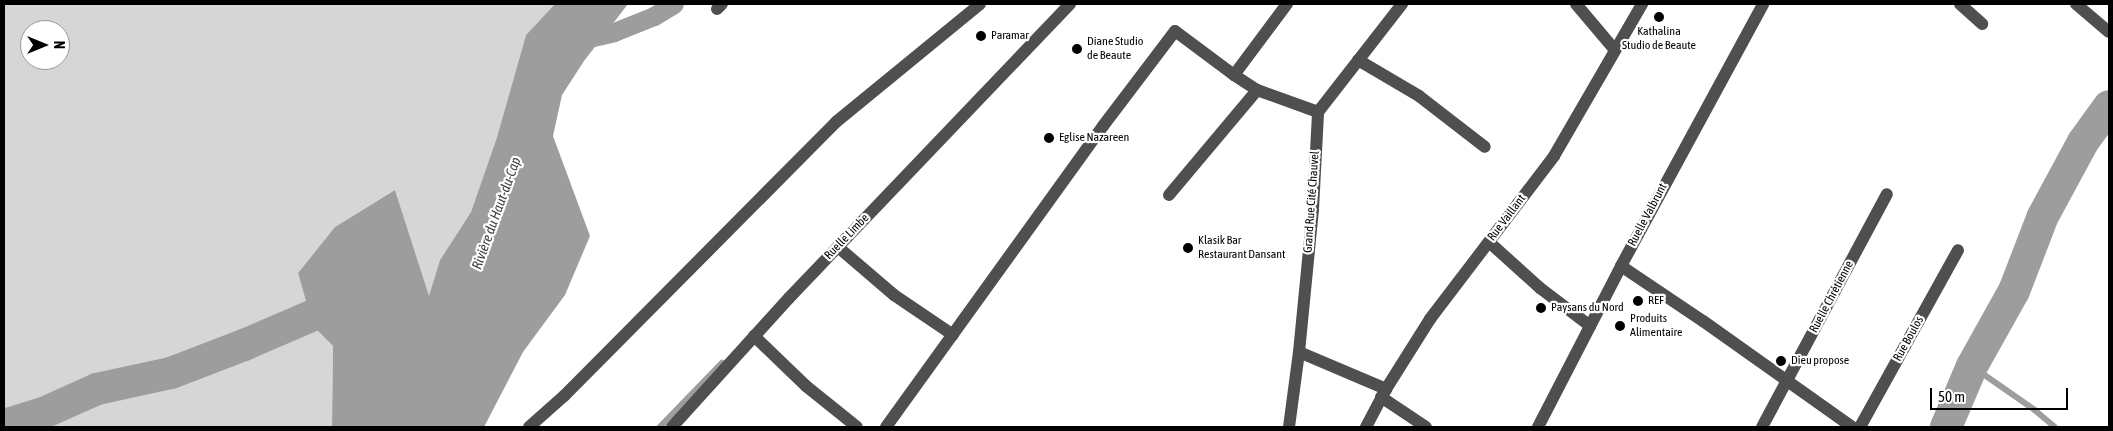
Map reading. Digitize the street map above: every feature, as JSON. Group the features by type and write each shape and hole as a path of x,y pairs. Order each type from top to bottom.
{"street":[{"path":"529,427 571,389 836,122 980,4"},
{"name":"Ruelle Limbe","path":"672,427 754,336 1070,4"},
{"path":"1234,75 1287,4"},
{"path":"886,427 1097,134 1175,31 1257,90 1318,112 1402,4"},
{"path":"1576,4 1615,50"},
{"name":"Rue Vaillant","path":"1366,427 1383,393 1430,319 1554,156 1642,4"},
{"name":"Ruelle Valbrunt","path":"1538,427 1621,266 1763,4"},
{"path":"1960,4 1982,24"},
{"path":"2076,4 2109,32"},
{"path":"1358,60 1419,96 1485,147"},
{"path":"1168,195 1257,90"},
{"name":"Grand Rue Cité Chauvel","path":"1289,427 1299,352 1313,209 1318,112"},
{"name":"Ruelle Chrétienne","path":"1762,427 1887,194"},
{"path":"1489,242 1540,288 1590,326"},
{"path":"838,247 894,295 953,335"},
{"name":"Rue Boulos","path":"1860,427 1958,250"},
{"path":"1621,266 1852,427"},
{"path":"754,336 806,386 857,427"},
{"path":"1299,352 1383,393 1426,427"}],"shaded area":[{"path":"4,4 555,4 526,35 497,137 471,212 440,260 429,297 395,190 335,227 298,273 313,326 333,346 332,427 4,427"}],"water":[{"name":"Rivière du Haut-du-Cap","path":"555,4 628,4 584,61 562,95 553,136 590,236 565,295 523,352 484,427 332,427 333,346 313,326 298,273 335,227 395,190 429,296 440,260 471,212 497,137 526,35"}],"waterway":[{"path":"580,40 614,32 654,16 674,4"},
{"path":"1946,427 1972,366 2014,291 2043,216 2083,142 2109,106"},
{"path":"4,425 41,414 97,389 171,373 244,345 351,299"},
{"path":"660,427 722,363"},
{"path":"1972,366 2035,410 2055,427"}],"place":[{"name":"Kathalina Studio de Beaute","path":"1659,17"},
{"name":"Paramar","path":"981,36"},
{"name":"Diane Studio de Beaute","path":"1077,49"},
{"name":"Eglise Nazareen","path":"1049,138"},
{"name":"Klasik Bar Restaurant Dansant","path":"1188,248"},
{"name":"REF","path":"1638,301"},
{"name":"Paysans du Nord","path":"1541,308"},
{"name":"Produits Alimentaire","path":"1620,326"},
{"name":"Dieu propose","path":"1781,361"}]}
